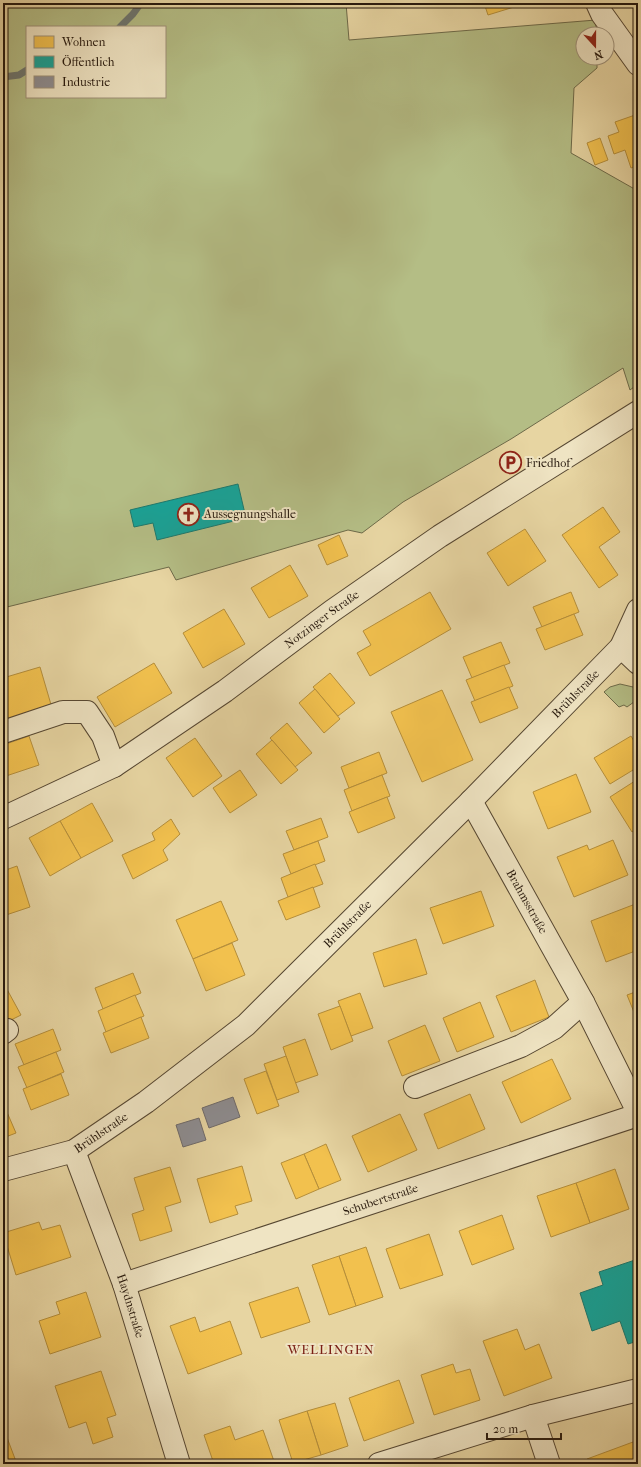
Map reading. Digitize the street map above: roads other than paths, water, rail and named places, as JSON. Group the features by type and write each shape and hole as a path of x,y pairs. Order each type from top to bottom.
{"street":[{"path":"597,3 602,14 638,64"},
{"name":"Notzinger Straße","path":"3,818 114,766 225,691 332,611 440,536 638,412"},
{"name":"Brühlstraße","path":"3,1170 74,1151 146,1102 246,1025 471,801 621,647 638,610"},
{"path":"621,647 638,663"},
{"path":"3,732 63,712 87,712 103,736 114,766"},
{"name":"Brahmsstraße","path":"471,801 583,1002 638,1112"},
{"path":"415,1087 521,1046 554,1028 583,1002"},
{"name":"Schubertstraße","path":"124,1284 638,1115"},
{"name":"Haydnstraße","path":"74,1151 124,1284 180,1464"},
{"path":"379,1464 533,1416 638,1390"},
{"path":"533,1416 548,1464"}],"waterway":[{"path":"121,26 141,3"},
{"path":"3,77 19,75 26,71"}],"place":[{"name":"Friedhof","path":"510,463"},
{"name":"Aussegnungshalle","path":"188,514"}],"district":[{"name":"WELLINGEN","path":"331,1349"}]}
